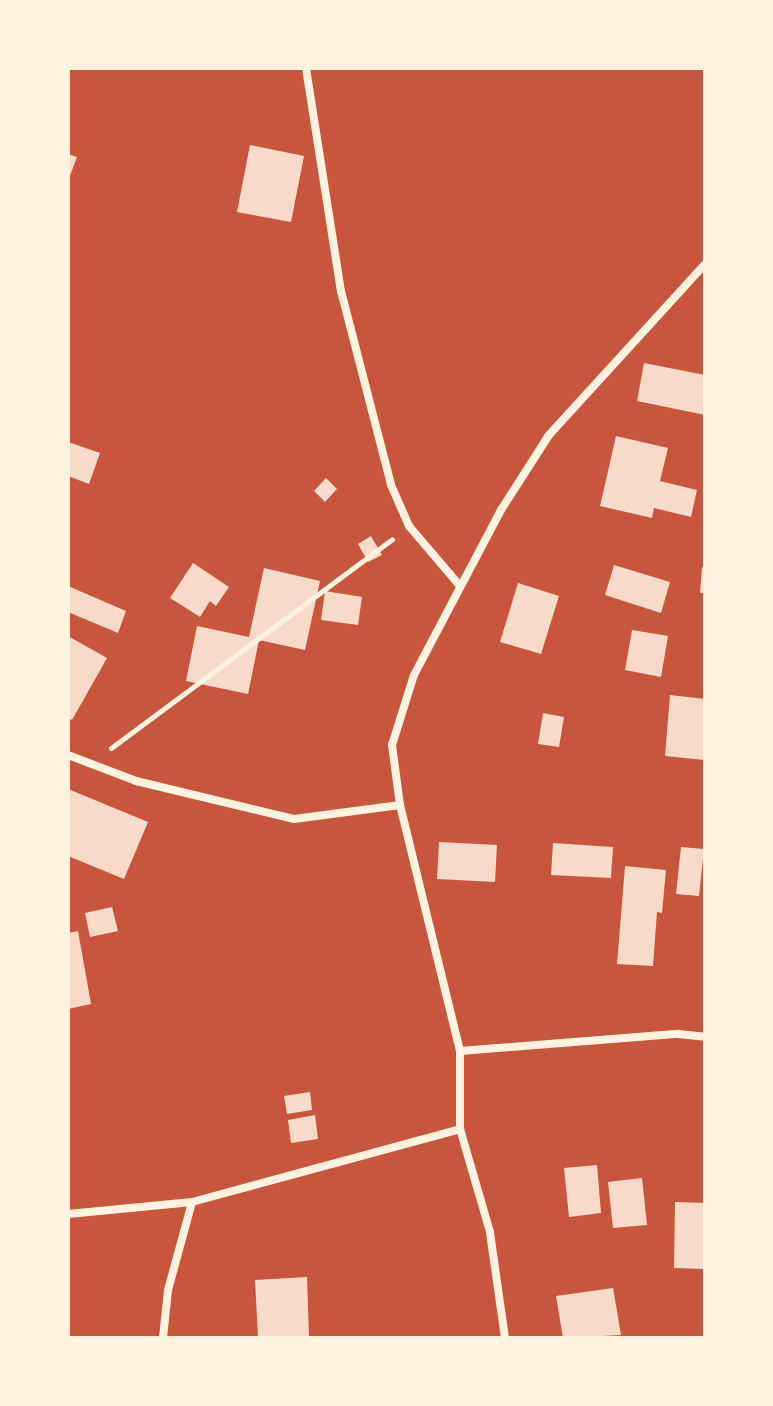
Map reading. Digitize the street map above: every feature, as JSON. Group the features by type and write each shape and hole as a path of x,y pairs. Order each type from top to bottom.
{"street":[{"path":"306,68 345,306 387,471 409,526 460,586"},
{"path":"505,1338 490,1232 460,1129 460,1051 400,805 392,745 414,675 501,510 549,435 705,264"},
{"path":"68,755 136,781 294,819 400,805"},
{"path":"460,1051 678,1034 705,1037"},
{"path":"68,1214 192,1202 460,1129"},
{"path":"163,1338 168,1290 192,1202"}],"path":[{"path":"89,765 409,526"}],"building":[{"path":"250,145 304,156 291,222 237,212"},
{"path":"68,154 77,157 68,181"},
{"path":"644,363 705,375 705,415 637,401"},
{"path":"616,436 668,448 660,481 697,490 691,517 654,508 652,518 600,506"},
{"path":"68,442 100,453 89,484 68,476"},
{"path":"326,478 337,489 325,502 314,491"},
{"path":"371,536 382,555 368,562 358,544"},
{"path":"193,563 229,587 216,606 210,601 200,617 170,598"},
{"path":"614,565 670,582 661,613 605,595"},
{"path":"702,567 705,567 705,593 700,593"},
{"path":"264,568 320,581 305,650 259,640 248,694 186,681 197,626 249,637"},
{"path":"518,583 559,596 541,654 500,642"},
{"path":"68,586 126,611 118,633 68,612"},
{"path":"325,591 362,597 358,625 321,620"},
{"path":"632,630 668,636 661,677 625,670"},
{"path":"68,636 107,658 72,720 68,718"},
{"path":"670,695 705,699 705,760 665,756"},
{"path":"543,713 564,717 559,747 538,744"},
{"path":"68,789 148,822 124,879 68,856"},
{"path":"439,842 497,845 495,882 437,879"},
{"path":"553,843 613,847 611,878 551,875"},
{"path":"681,847 704,849 699,896 676,894"},
{"path":"625,866 666,870 662,913 657,912 653,966 617,964"},
{"path":"112,907 118,931 90,937 85,913"},
{"path":"78,931 91,1004 68,1009 68,933"},
{"path":"310,1092 312,1110 287,1114 284,1096"},
{"path":"315,1115 318,1139 291,1143 288,1120"},
{"path":"597,1165 601,1213 569,1217 564,1168"},
{"path":"642,1178 647,1225 613,1228 608,1182"},
{"path":"675,1202 705,1203 705,1269 674,1268"},
{"path":"307,1277 309,1337 258,1338 255,1280"},
{"path":"613,1288 621,1335 563,1338 556,1296"}]}
